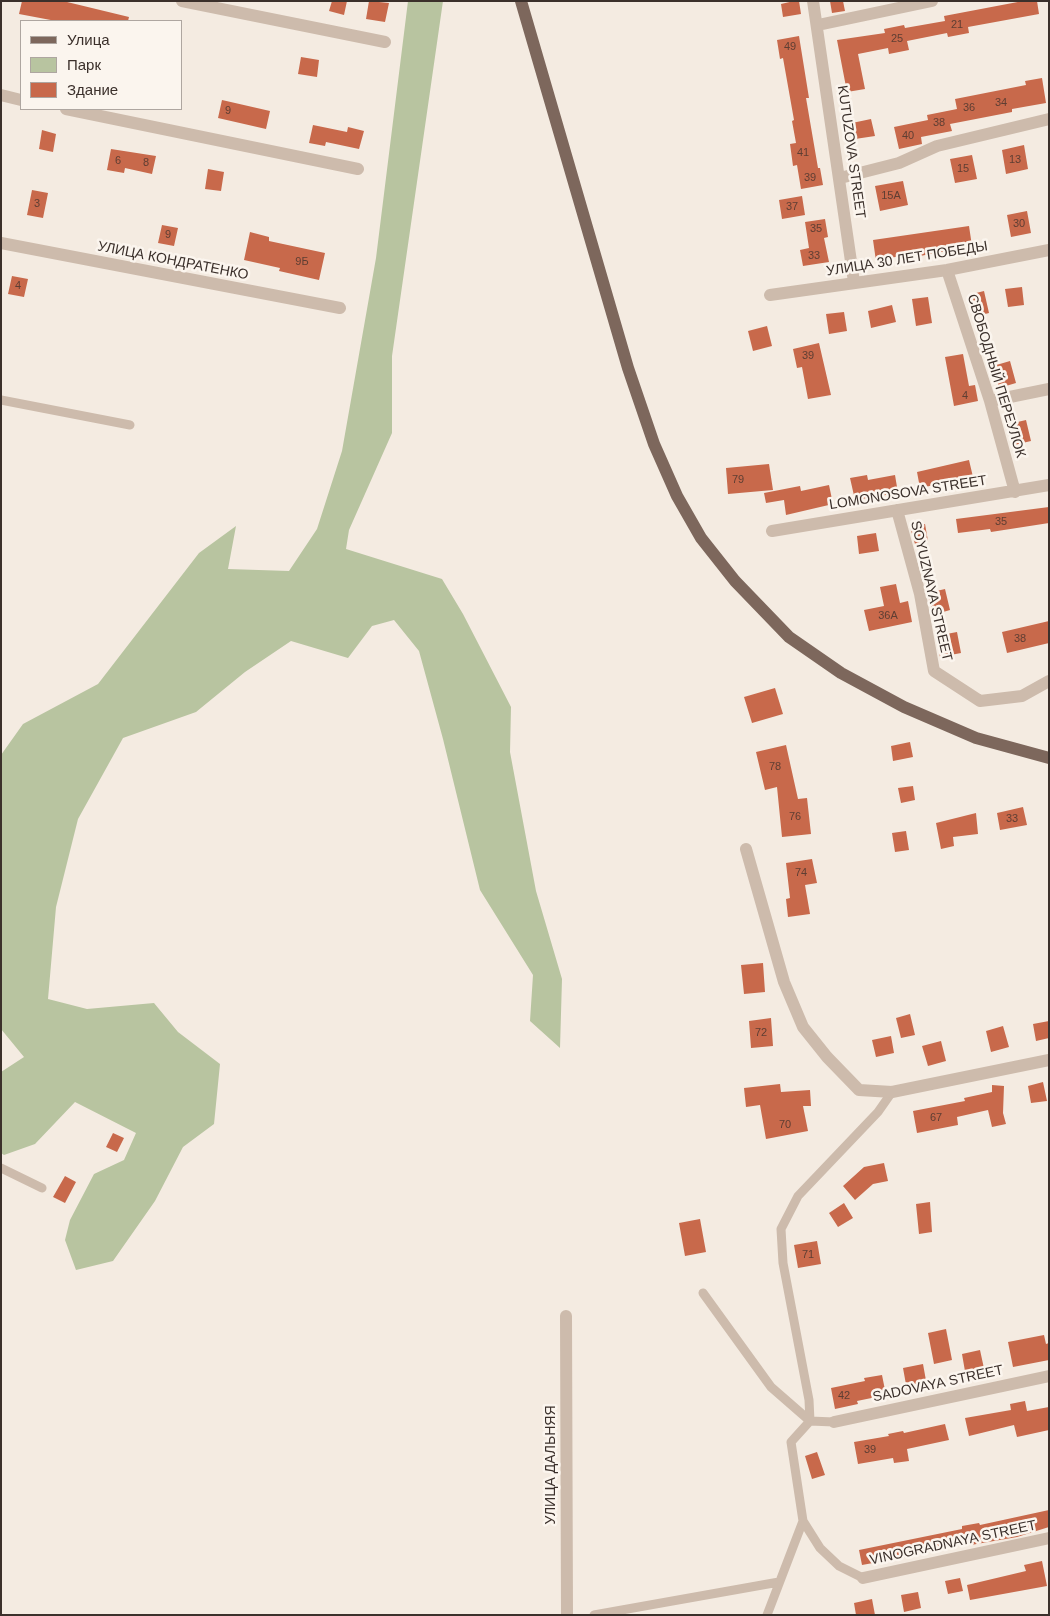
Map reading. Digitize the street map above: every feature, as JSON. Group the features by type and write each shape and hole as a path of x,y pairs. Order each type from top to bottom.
{"main road":[{"path":"521,1 628,368 654,444 677,496 701,538 735,581 790,637 841,672 904,707 967,734 1049,758"}],"street":[{"path":"182,1 385,42"},
{"name":"KUTUZOVA STREET","path":"813,1 854,282"},
{"path":"818,25 932,1"},
{"path":"1,95 20,100"},
{"path":"71,110 358,169"},
{"path":"840,178 899,163 937,146 1049,119"},
{"name":"УЛИЦА КОНДРАТЕНКО","path":"1,243 340,308"},
{"name":"УЛИЦА 30 ЛЕТ ПОБЕДЫ","path":"770,295 947,270 1049,250"},
{"name":"СВОБОДНЫЙ ПЕРЕУЛОК","path":"947,270 990,401 1015,492"},
{"path":"990,401 1049,389"},
{"name":"LOMONOSOVA STREET","path":"772,531 1049,486"},
{"name":"SOYUZNAYA STREET","path":"897,510 920,594 934,670 980,701 1022,696 1049,681"},
{"path":"746,848 784,982 803,1027 827,1057 859,1090 892,1092 1049,1060"},
{"name":"УЛИЦА ДАЛЬНЯЯ","path":"566,1316 566,1615"},
{"name":"SADOVAYA STREET","path":"834,1422 1049,1376"},
{"name":"VINOGRADNAYA STREET","path":"863,1578 1049,1538"}],"lane":[{"path":"1,400 130,426"},
{"path":"863,1578 839,1566 820,1548 803,1522 791,1442 810,1421 809,1400 783,1263 780,1229 798,1196 878,1112 892,1092"},
{"path":"1,1168 42,1188"},
{"path":"704,1293 771,1387 810,1421 834,1422"},
{"path":"767,1615 803,1522"},
{"path":"594,1615 779,1582"}],"green space":[{"path":"408,1 443,1 392,356 392,433 349,530 346,549 442,579 463,614 511,707 510,752 536,891 562,979 560,1048 530,1021 533,975 480,890 419,651 394,620 372,626 348,658 291,641 245,672 196,712 123,738 78,819 56,907 48,999 87,1009 154,1003 178,1032 220,1064 214,1124 183,1147 155,1201 113,1261 76,1270 65,1240 70,1220 94,1174 124,1160 136,1133 75,1102 35,1144 4,1155 1,1153 1,1072 24,1057 1,1029 1,755 23,724 98,684 199,553 236,526 228,569 289,571 317,529 342,451 376,258"}],"building":[{"path":"22,1 63,1 129,17 128,20 51,20 19,14"},
{"path":"332,1 347,1 344,15 329,11"},
{"path":"369,1 389,3 385,22 366,19"},
{"path":"799,1 801,14 783,17 781,4"},
{"path":"830,1 843,1 845,11 832,13"},
{"path":"1023,1 1037,1 1039,14 968,27 969,33 948,37 947,33 907,41 909,50 889,54 888,48 858,54 865,89 847,92 837,40 885,33 884,29 904,25 905,28 945,21 944,16"},
{"path":"799,36 809,98 806,98 818,168 820,168 823,185 801,189 797,165 793,166 790,144 796,143 792,121 794,120 783,58 780,59 777,40"},
{"path":"301,57 319,60 317,77 298,74"},
{"path":"1042,78 1046,103 1012,109 1012,112 950,124 952,131 921,137 922,144 899,149 894,127 928,120 927,115 957,109 955,99 1026,85 1025,81"},
{"path":"222,100 270,111 266,129 218,118"},
{"path":"871,119 875,136 855,139 852,123"},
{"path":"313,125 347,132 348,127 364,131 359,149 326,142 325,146 309,143"},
{"path":"42,130 56,134 53,152 39,149"},
{"path":"1024,145 1028,169 1006,174 1002,150"},
{"path":"111,149 156,156 152,174 125,168 124,173 107,170"},
{"path":"972,155 977,179 955,183 950,159"},
{"path":"208,169 224,172 221,191 205,189"},
{"path":"903,181 908,205 880,211 875,186"},
{"path":"32,190 48,193 43,218 27,215"},
{"path":"802,196 805,215 782,219 779,200"},
{"path":"1027,211 1031,233 1011,237 1007,215"},
{"path":"825,219 828,237 824,238 829,262 803,266 800,250 809,248 805,222"},
{"path":"162,225 178,228 174,246 158,243"},
{"path":"969,226 972,246 920,256 919,252 876,261 873,240"},
{"path":"250,232 269,237 269,241 325,253 319,280 279,271 280,268 244,260"},
{"path":"12,276 28,279 24,297 8,294"},
{"path":"1022,287 1024,305 1008,307 1005,289"},
{"path":"984,291 989,313 977,316 972,294"},
{"path":"928,297 932,323 916,326 912,299"},
{"path":"892,305 896,322 871,328 868,311"},
{"path":"844,312 847,331 829,334 826,314"},
{"path":"767,326 772,346 753,351 748,331"},
{"path":"819,343 831,395 808,399 802,367 797,368 793,349"},
{"path":"963,354 969,386 975,385 978,401 954,406 945,357"},
{"path":"1010,361 1016,383 999,388 993,366"},
{"path":"1026,420 1031,441 1014,445 1009,424"},
{"path":"969,460 973,477 920,488 917,472"},
{"path":"769,464 773,490 728,494 726,468"},
{"path":"867,475 868,480 895,475 898,493 855,500 850,478"},
{"path":"829,485 833,504 786,515 784,500 766,503 764,493 800,486 801,491"},
{"path":"1049,507 1049,523 991,532 990,529 958,533 956,519"},
{"path":"925,524 928,541 915,544 910,527"},
{"path":"876,533 879,551 859,554 857,536"},
{"path":"896,584 900,603 908,601 912,622 869,631 864,610 884,606 880,587"},
{"path":"945,589 950,610 933,615 928,593"},
{"path":"1049,621 1049,643 1007,653 1002,632"},
{"path":"957,632 961,653 940,657 936,636"},
{"path":"775,688 783,714 752,723 744,697"},
{"path":"910,742 913,757 893,761 891,746"},
{"path":"786,745 798,799 807,798 811,834 782,837 777,787 765,790 756,752"},
{"path":"913,786 915,800 901,803 898,788"},
{"path":"1023,807 1027,825 1000,830 997,813"},
{"path":"976,813 978,834 953,837 954,846 941,849 936,823"},
{"path":"906,831 909,850 895,852 892,833"},
{"path":"812,859 817,883 805,885 810,914 788,917 786,899 790,898 786,863"},
{"path":"763,963 765,992 744,994 741,965"},
{"path":"910,1014 915,1035 901,1038 896,1018"},
{"path":"771,1018 773,1046 751,1048 749,1021"},
{"path":"1049,1021 1049,1038 1036,1041 1033,1024"},
{"path":"1003,1026 1009,1047 991,1052 986,1031"},
{"path":"891,1036 894,1053 876,1057 872,1040"},
{"path":"941,1041 946,1061 928,1066 922,1046"},
{"path":"1043,1082 1047,1101 1031,1103 1028,1086"},
{"path":"780,1084 781,1092 810,1090 811,1106 803,1106 808,1131 766,1139 760,1105 746,1107 744,1088"},
{"path":"992,1085 1004,1086 1003,1113 1006,1124 992,1127 988,1110 957,1117 958,1125 917,1133 913,1111 965,1101 964,1098 992,1092"},
{"path":"113,1133 124,1138 117,1152 106,1147"},
{"path":"884,1163 888,1181 873,1184 855,1200 843,1186 864,1167"},
{"path":"65,1176 76,1182 65,1203 53,1197"},
{"path":"930,1202 932,1232 919,1234 916,1204"},
{"path":"844,1203 853,1218 838,1227 829,1213"},
{"path":"700,1219 706,1252 685,1256 679,1223"},
{"path":"817,1241 821,1264 798,1268 794,1245"},
{"path":"946,1329 952,1360 934,1364 928,1333"},
{"path":"1044,1335 1046,1344 1049,1343 1049,1360 1013,1367 1008,1342"},
{"path":"980,1350 985,1373 966,1377 962,1354"},
{"path":"923,1364 927,1386 907,1390 903,1368"},
{"path":"882,1375 886,1395 857,1401 858,1404 835,1409 831,1388 865,1381 864,1378"},
{"path":"1025,1401 1027,1411 1049,1407 1049,1430 1017,1437 1014,1425 969,1436 965,1418 1011,1410 1010,1404"},
{"path":"945,1424 949,1440 907,1449 909,1461 894,1463 893,1458 858,1464 854,1442"},
{"path":"817,1452 825,1475 812,1479 805,1456"},
{"path":"1049,1510 1049,1527 1017,1537 965,1546 965,1542 916,1550 917,1555 862,1565 859,1550 962,1529 962,1526 979,1523 980,1525"},
{"path":"1042,1561 1047,1586 970,1600 967,1585 1026,1571 1024,1565"},
{"path":"960,1578 963,1591 948,1594 945,1581"},
{"path":"918,1592 921,1608 904,1612 901,1595"},
{"path":"872,1599 875,1615 856,1615 854,1603"}]}
